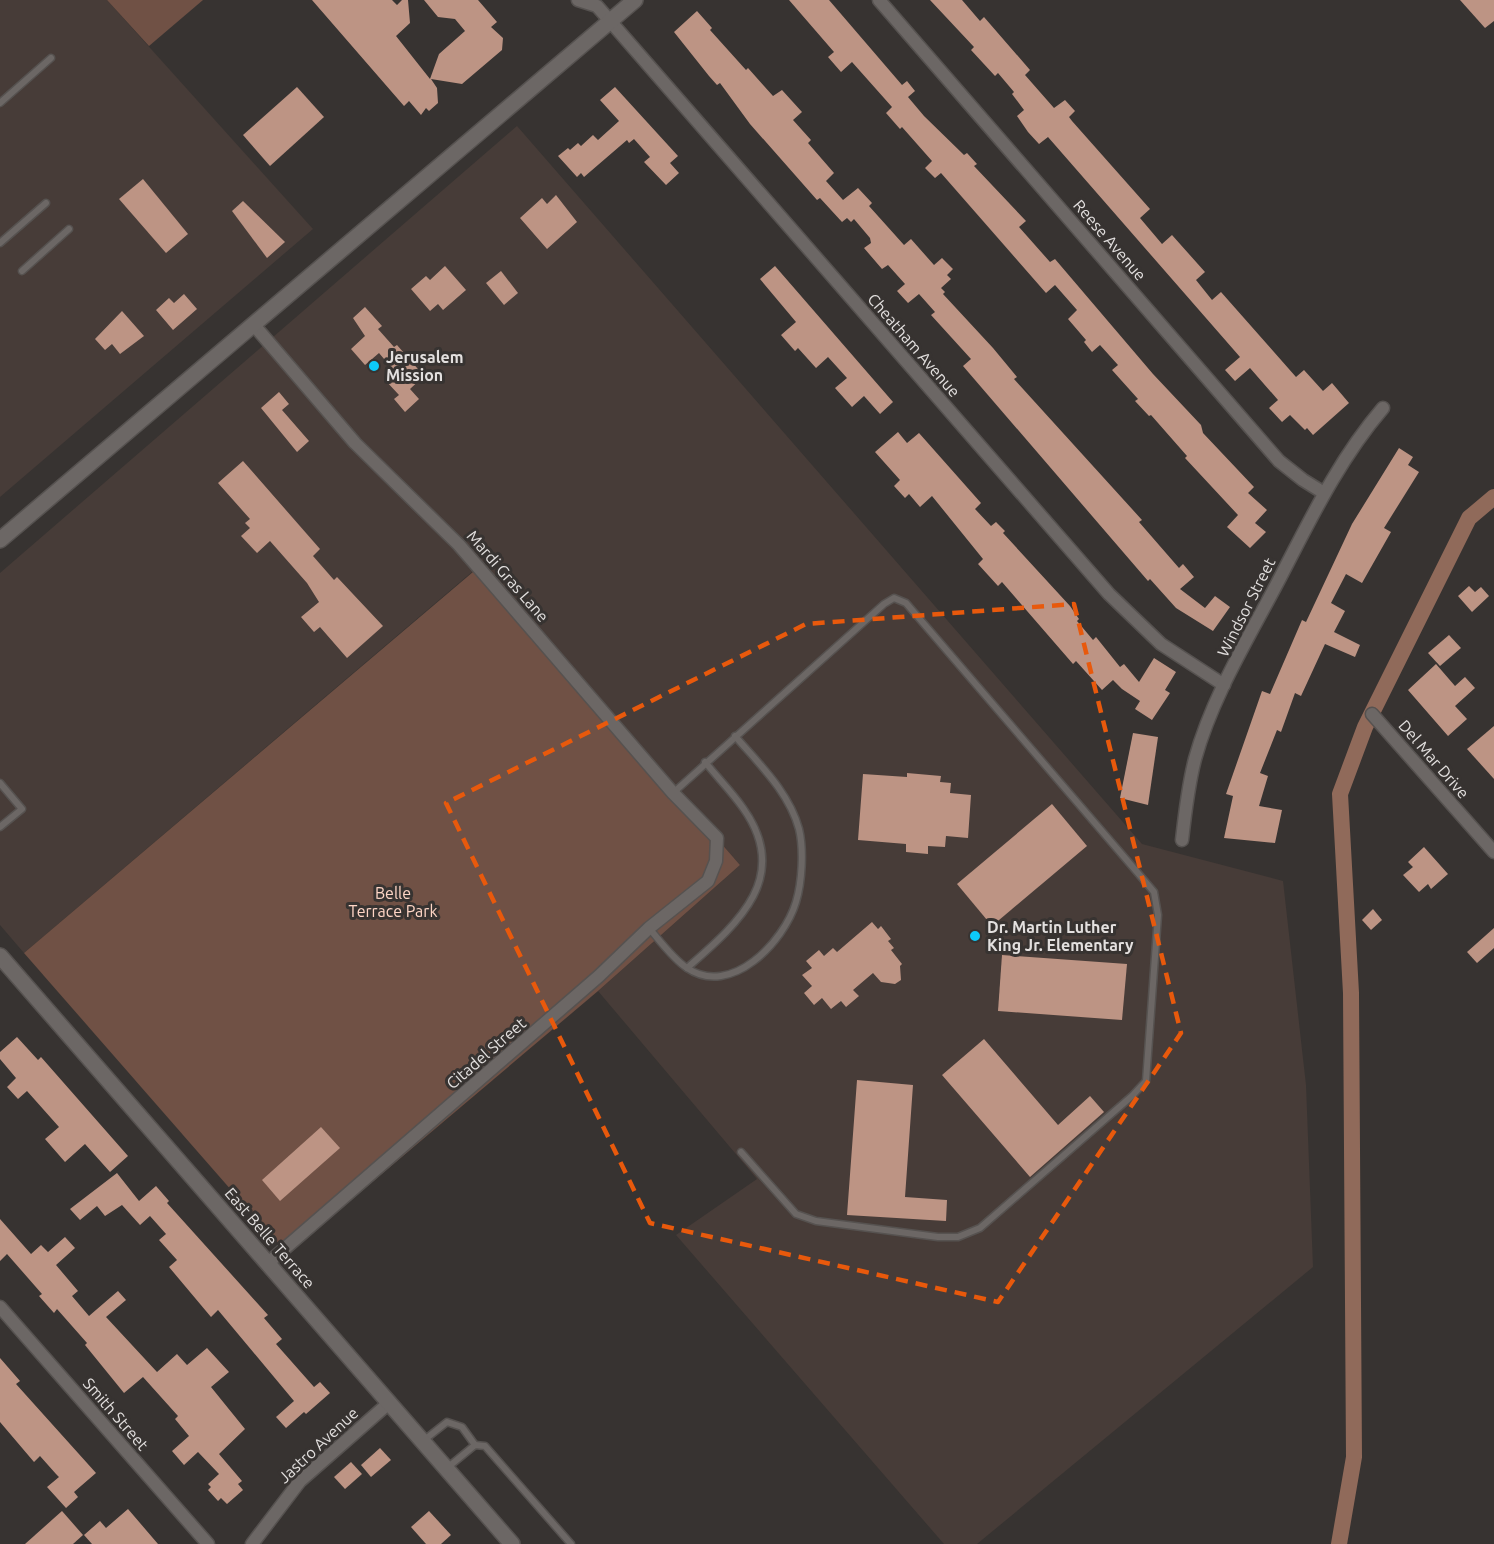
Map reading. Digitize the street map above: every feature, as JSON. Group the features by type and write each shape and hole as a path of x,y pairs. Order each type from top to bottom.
{"street":[{"name":"Cheatham Avenue","path":"578,0 597,3 610,21 1109,594 1161,644 1224,685"},
{"path":"0,540 635,0"},
{"name":"Reese Avenue","path":"879,0 1279,460 1303,480 1324,493"},
{"name":"Mardi Gras Lane","path":"253,324 355,443 459,545 673,793 717,838 716,861"},
{"name":"Windsor Street","path":"1182,840 1186,799 1195,759 1224,685 1324,493 1345,458 1383,408"},
{"name":"Del Mar Drive","path":"1372,714 1494,852"},
{"name":"Citadel Street","path":"268,1263 599,976 649,928 708,881 716,861"},
{"name":"East Belle Terrace","path":"0,956 512,1544"},
{"name":"Smith Street","path":"0,1307 208,1544"},
{"name":"Jastro Avenue","path":"252,1544 300,1480 390,1402"}],"lane":[{"path":"0,103 51,58"},
{"path":"0,243 46,203"},
{"path":"22,271 69,230"},
{"path":"673,793 884,604 894,598 906,603 1154,892 1158,915 1146,1081 1132,1096 980,1228 958,1237 938,1237 816,1221 796,1214 741,1152"},
{"path":"649,928 687,968 711,976 740,971 763,953 784,927 796,902 801,864 799,831 789,803 735,736"},
{"path":"687,968 734,927 751,904 762,874 760,841 744,809 705,762"},
{"path":"0,783 22,809 0,828"},
{"path":"423,1441 447,1422 462,1427 475,1445"},
{"path":"447,1468 475,1445 485,1446 571,1544"}],"highlighted area":[{"path":"1074,604 1181,1033 998,1302 650,1223 446,803 806,624"}],"shaded area":[{"path":"0,0 107,0 313,229 0,497"},
{"name":"Dr. Martin Luther King Jr. Elementary","path":"517,126 1142,844 1283,881 1306,1085 1313,1267 977,1544 944,1544 676,1235 757,1179 598,991 740,865 479,566 24,953 0,925 0,573"}],"green space":[{"path":"107,0 203,0 149,46"},
{"name":"Belle Terrace Park","path":"480,566 740,865 598,991 287,1254 24,953"}],"building":[{"path":"312,0 392,0 397,5 402,0 408,0 410,23 396,36 430,79 439,54 465,31 455,19 438,17 424,0 478,0 497,22 491,27 503,38 502,50 462,84 431,79 437,88 438,103 429,111 426,108 421,115 409,101 404,106"},
{"path":"789,0 829,0 902,85 907,81 915,91 908,97 924,116 964,155 967,153 977,164 974,166 1026,221 1019,227 1050,262 1055,259 1153,374 1201,425 1203,433 1254,487 1248,493 1267,510 1255,523 1266,532 1250,548 1227,527 1238,515 1185,458 1187,456 1151,415 1149,416 1135,401 1138,399 1112,370 1118,365 1100,345 1092,352 1084,342 1086,340 1068,319 1077,310 1055,285 1046,293 941,173 935,178 925,168 932,161 902,127 900,129 886,113 892,107 852,62 841,72 828,57 834,52"},
{"path":"930,0 962,0 980,21 984,17 1030,70 1025,75 1054,108 1065,100 1075,111 1069,117 1072,121 1150,209 1140,218 1162,244 1172,235 1205,272 1196,280 1212,300 1221,292 1296,377 1304,370 1323,391 1332,383 1349,403 1313,435 1290,415 1282,422 1269,408 1278,400 1250,368 1235,381 1225,370 1240,357 1048,137 1039,144 1028,132 1017,116 1024,110 1012,94 1014,92 998,73 995,76 971,50 974,47"},
{"path":"1460,0 1494,0 1494,21 1485,28"},
{"path":"697,11 712,28 710,30 773,96 782,90 802,112 793,120 811,140 808,143 834,173 826,181 843,200 858,188 872,203 869,206 904,245 911,239 934,265 942,258 953,269 947,275 951,279 941,288 945,292 943,294 993,348 1017,377 1014,379 1142,520 1139,522 1179,568 1183,564 1194,577 1180,589 1205,608 1215,596 1230,607 1213,631 1176,608 1150,579 1148,581 963,366 971,359 931,315 935,312 919,294 908,303 897,291 905,284 888,265 882,269 864,248 871,243 870,238 854,219 851,222 847,218 842,222 820,198 817,200 750,124 720,83 717,85 709,76 674,32"},
{"path":"297,87 324,117 270,166 243,135"},
{"path":"615,87 678,156 670,163 679,173 666,185 644,162 650,157 634,139 629,143 627,140 584,177 581,173 577,177 558,156 578,143 581,146 593,135 598,140 619,121 600,100"},
{"path":"143,179 188,234 166,253 119,199"},
{"path":"556,195 577,222 547,249 520,218 542,198 547,204"},
{"path":"243,201 285,242 267,258 232,211"},
{"path":"445,266 466,290 443,310 438,304 430,311 411,289 426,276 430,280"},
{"path":"775,266 893,402 880,414 864,396 852,407 835,388 847,378 828,357 816,368 798,348 795,351 781,335 796,322 760,279"},
{"path":"501,271 518,293 504,305 486,283"},
{"path":"184,294 197,309 173,330 156,310 169,298 174,303"},
{"path":"365,307 382,326 378,329 394,347 397,345 424,376 410,389 419,399 405,412 394,399 399,395 386,381 396,373 379,353 365,365 351,349 365,336 353,318"},
{"path":"122,311 144,336 120,354 112,344 105,350 95,339"},
{"path":"279,392 289,404 282,410 309,441 297,452 261,408"},
{"path":"898,432 907,443 919,433 981,503 975,509 991,526 996,522 1005,531 1003,533 1070,606 1079,619 1077,621 1093,640 1096,637 1120,667 1124,664 1139,682 1154,658 1176,672 1165,690 1170,693 1152,720 1135,709 1140,701 1113,680 1102,690 1076,661 1073,664 1002,582 998,586 978,564 983,559 932,496 920,507 909,494 905,498 894,486 900,480 875,452"},
{"path":"1399,448 1413,457 1408,465 1419,472 1384,528 1391,532 1362,583 1346,574 1331,603 1345,611 1334,632 1360,645 1355,657 1325,644 1301,696 1295,693 1281,732 1277,730 1260,773 1268,776 1259,806 1282,810 1275,843 1224,838 1233,796 1226,794 1262,691 1270,694 1302,620 1306,622 1352,524"},
{"path":"243,461 320,549 313,556 334,580 337,577 383,626 347,658 320,627 314,632 301,617 319,602 307,583 270,541 257,553 241,536 250,528 245,523 250,519 218,483"},
{"path":"1469,586 1475,592 1481,587 1489,596 1472,612 1458,596"},
{"path":"1449,635 1461,648 1440,666 1428,653"},
{"path":"1436,664 1455,686 1465,677 1475,688 1455,706 1467,719 1448,736 1408,690"},
{"path":"1494,726 1494,779 1467,749"},
{"path":"1133,733 1158,737 1148,805 1120,798"},
{"path":"907,773 941,776 940,782 951,783 950,793 971,795 968,838 946,836 945,847 928,846 928,854 906,852 906,844 858,840 863,774 907,777"},
{"path":"1052,804 1087,846 992,926 957,884"},
{"path":"1424,847 1448,874 1431,889 1428,884 1419,892 1403,875 1413,867 1408,862"},
{"path":"1373,909 1382,920 1371,930 1362,920"},
{"path":"872,922 878,929 881,926 891,939 888,941 894,948 891,950 902,964 900,966 901,980 895,984 881,982 873,973 853,990 859,996 846,1007 841,1001 831,1009 822,998 814,1005 804,993 812,986 802,975 812,968 806,961 819,950 824,956 833,948 837,952"},
{"path":"1494,928 1494,948 1477,963 1467,952"},
{"path":"1002,955 1127,964 1122,1020 998,1011"},
{"path":"17,1037 38,1060 41,1057 128,1156 110,1172 85,1144 65,1162 45,1139 59,1127 27,1091 18,1099 7,1087 16,1078 0,1059 0,1052"},
{"path":"984,1039 1058,1125 1090,1096 1104,1112 1030,1177 942,1075"},
{"path":"857,1080 913,1085 905,1197 947,1200 946,1221 847,1215"},
{"path":"321,1127 340,1148 280,1201 262,1180"},
{"path":"117,1173 139,1201 156,1186 169,1201 167,1203 268,1315 264,1318 282,1339 276,1344 314,1387 320,1382 330,1393 306,1414 304,1412 286,1428 276,1417 294,1401 218,1310 211,1317 169,1267 177,1260 159,1240 166,1234 150,1216 140,1225 122,1205 105,1216 97,1206 80,1220 70,1209"},
{"path":"0,1219 31,1254 41,1245 48,1252 65,1237 75,1248 56,1265 78,1291 72,1296 89,1316 118,1291 126,1300 106,1317 157,1372 177,1354 187,1365 207,1348 229,1372 211,1387 245,1429 219,1454 242,1481 238,1484 243,1490 227,1504 221,1498 218,1501 208,1490 211,1487 208,1484 219,1474 198,1452 184,1465 172,1451 189,1436 175,1419 178,1416 143,1377 124,1393 85,1345 87,1343 57,1309 54,1313 39,1296 42,1294 7,1254 0,1261"},
{"path":"0,1358 20,1381 16,1384 96,1473 74,1492 78,1497 66,1508 47,1487 59,1477 40,1456 34,1462 0,1422"},
{"path":"380,1448 391,1460 371,1477 361,1465"},
{"path":"351,1462 362,1474 345,1489 334,1477"},
{"path":"128,1509 158,1544 92,1544 84,1535 100,1521 106,1528"},
{"path":"62,1511 83,1535 73,1544 25,1544"},
{"path":"429,1511 451,1535 441,1544 426,1544 411,1527"}],"waterway":[{"path":"1339,1544 1354,1457 1351,993 1340,794 1365,727 1469,518 1494,497"}],"place":[{"name":"Jerusalem Mission","path":"374,366"},
{"name":"Dr. Martin Luther King Jr. Elementary","path":"975,936"}]}
